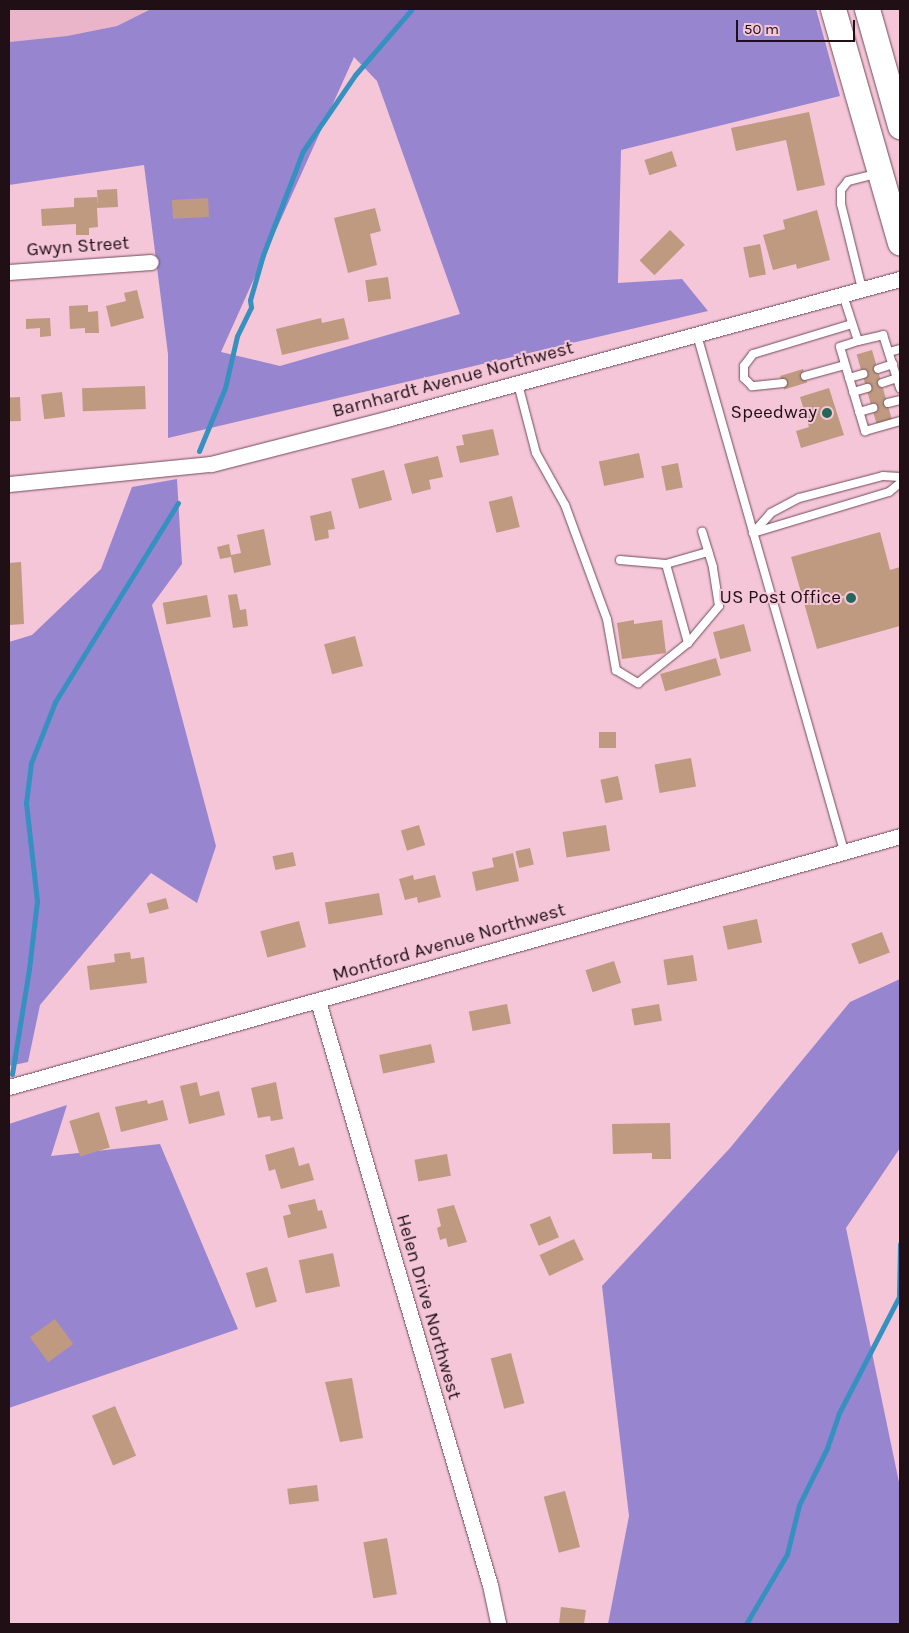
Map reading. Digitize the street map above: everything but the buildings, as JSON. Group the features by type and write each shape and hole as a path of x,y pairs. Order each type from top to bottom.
{"highway":[{"path":"833,9 900,243"},
{"path":"867,9 900,126"}],"street":[{"name":"Gwyn Street","path":"9,272 151,262"},
{"name":"Barnhardt Avenue Northwest","path":"9,484 211,464 518,384 900,278"},
{"name":"Montford Avenue Northwest","path":"9,1088 900,836"},
{"name":"Helen Drive Northwest","path":"318,1001 490,1584 498,1624"}],"lane":[{"path":"862,289 841,204 841,190 848,182 880,173"},
{"path":"843,295 858,341"},
{"path":"783,383 752,386 744,378 744,366 753,354 852,324"},
{"path":"697,335 844,851"},
{"path":"900,388 883,335 840,346 865,431 900,421"},
{"path":"889,352 900,349"},
{"path":"878,369 893,364"},
{"path":"805,376 845,365"},
{"path":"849,378 863,374"},
{"path":"882,383 897,378"},
{"path":"518,384 536,452 565,505 607,619 616,670 638,684 688,642 719,606 702,532"},
{"path":"853,392 867,388"},
{"path":"888,403 900,400"},
{"path":"859,412 873,408"},
{"path":"753,533 771,513 799,498 882,476 900,477"},
{"path":"753,533 889,492 900,483"},
{"path":"620,560 666,564 708,552"},
{"path":"666,564 688,642"}],"shaded area":[{"path":"9,9 151,9 117,26 67,36 9,42"},
{"path":"151,9 816,9 840,96 621,150 618,283 682,279 708,311 168,438 168,354 144,165 9,185 9,42 67,36 117,26","holes":["354,57 377,81 460,314 280,366 221,352"]},
{"path":"177,479 182,564 152,605 216,846 197,903 151,873 40,1005 28,1062 9,1066 9,642 32,635 101,569 132,487"},
{"path":"900,979 900,1148 846,1228 900,1487 900,1624 608,1624 629,1516 602,1286 730,1148 850,1002"},
{"path":"67,1105 51,1156 160,1144 238,1329 9,1408 9,1124"}],"waterway":[{"path":"199,451 225,388 237,336 251,307 250,300 263,255 303,151 355,75 412,9"},
{"path":"12,1074 29,969 37,901 26,803 31,763 55,702 178,503"},
{"path":"746,1624 787,1554 799,1505 827,1448 839,1413 899,1297 900,1244"}],"place":[{"name":"Speedway","path":"827,413"},
{"name":"US Post Office","path":"851,598"}]}
